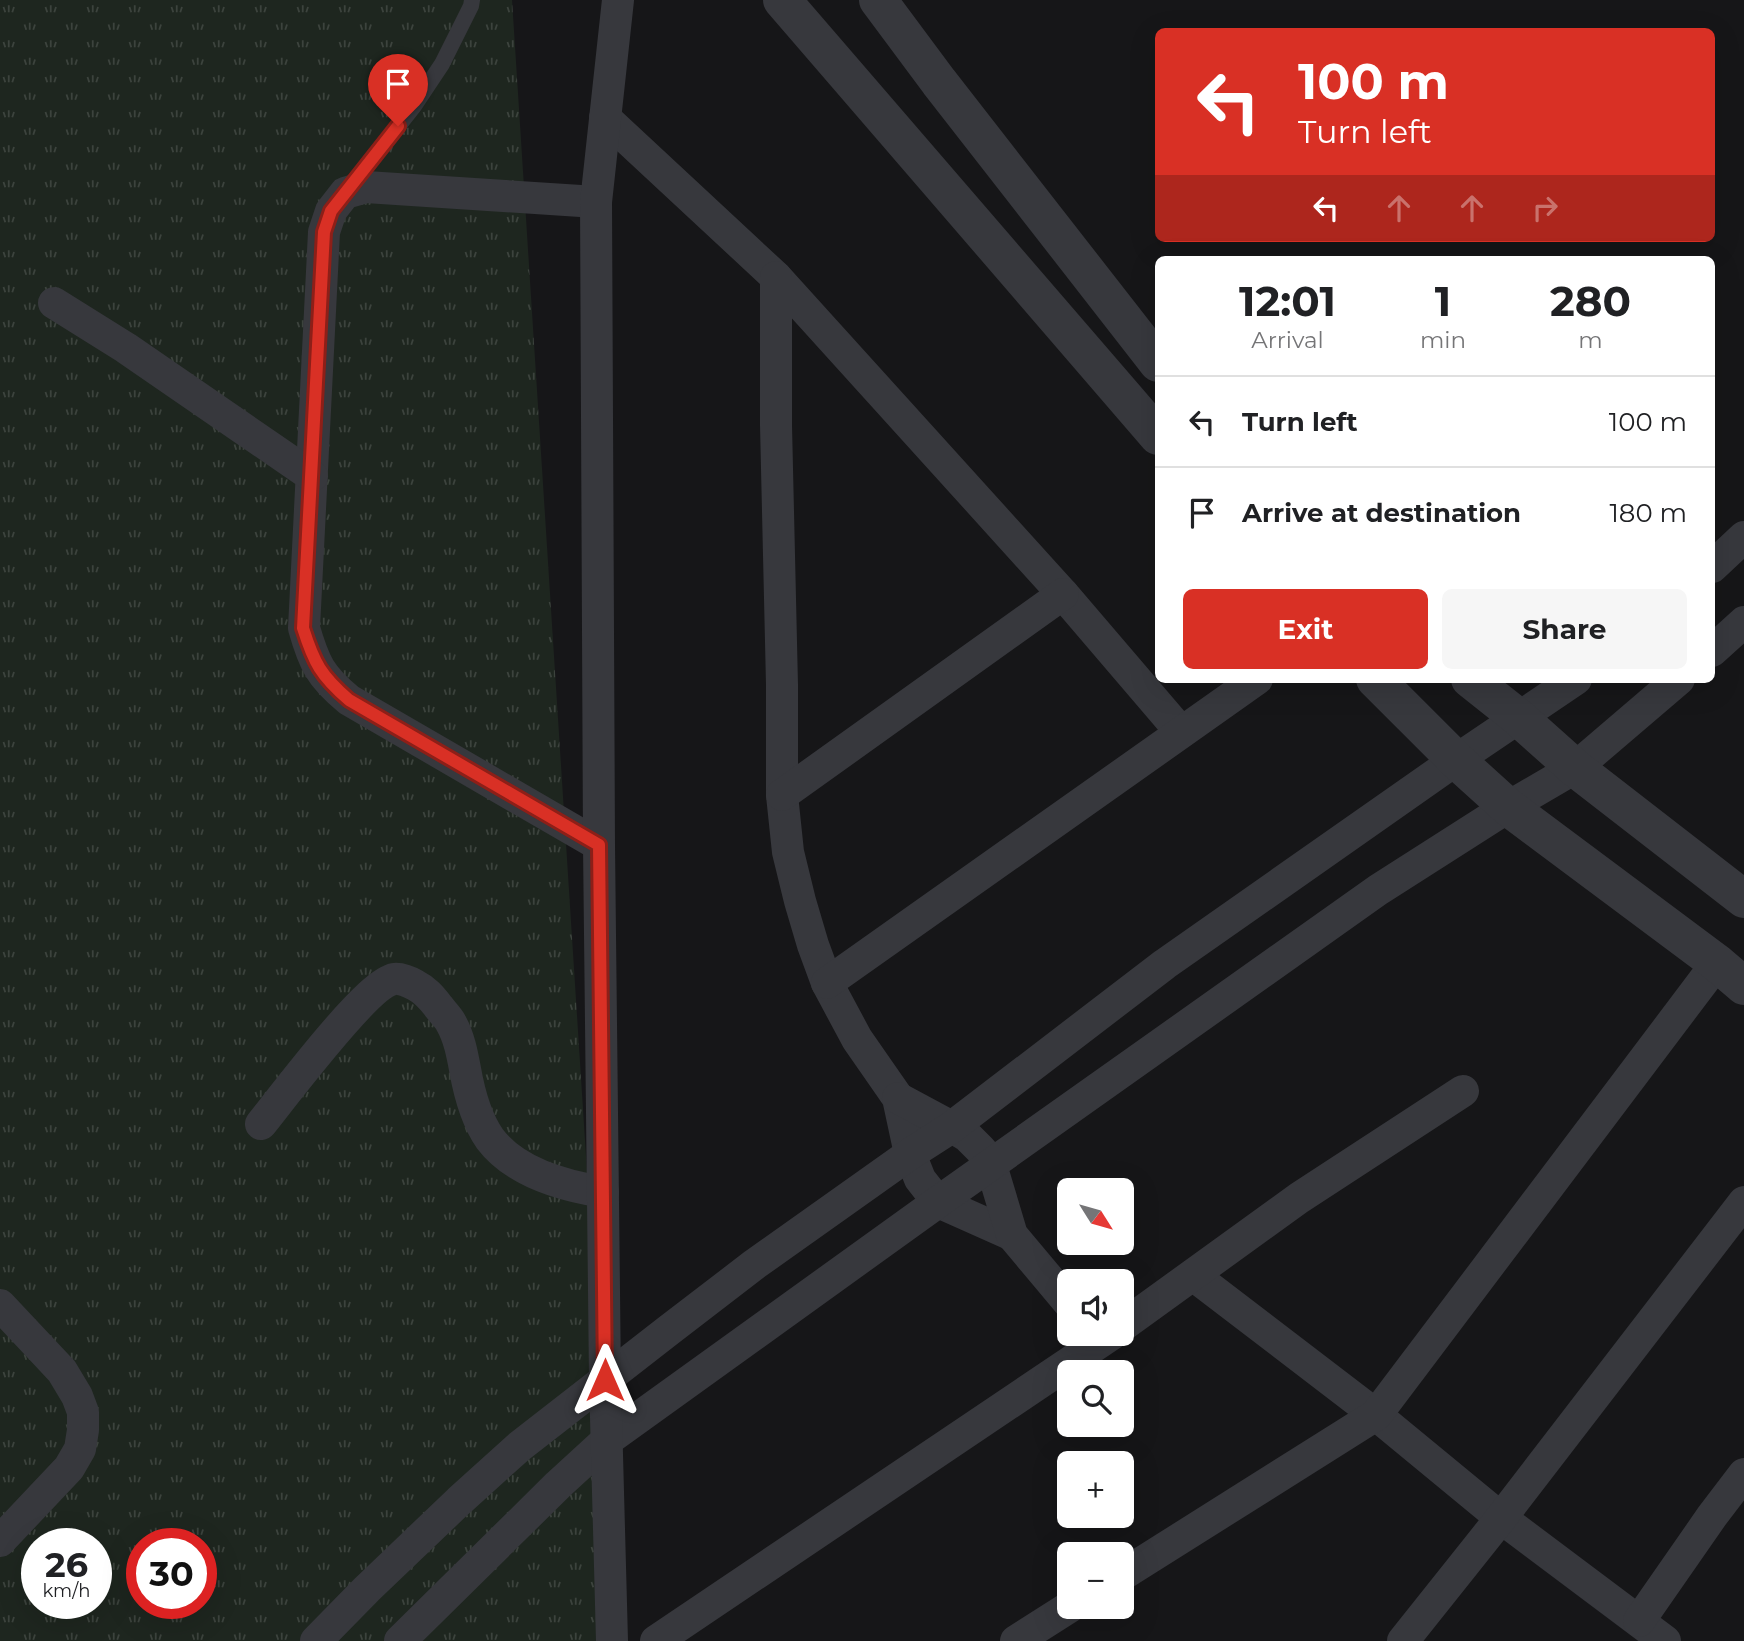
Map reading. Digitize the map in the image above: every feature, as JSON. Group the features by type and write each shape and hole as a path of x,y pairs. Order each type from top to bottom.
{"street":[{"path":"612,1641 605,1380 599,845 596,202 618,0"},
{"path":"782,0 1155,433"},
{"path":"878,0 1155,359"},
{"path":"605,118 776,277 1063,594 1181,732"},
{"path":"596,202 366,187 345,193 331,211 324,232 303,628 313,658 330,684 349,700 599,845"},
{"path":"776,277 782,795 788,852 813,945 827,983 857,1039 898,1098 909,1154 920,1179 938,1202 1012,1235"},
{"path":"54,303 126,348 312,475"},
{"path":"1715,563 1744,537"},
{"path":"782,795 1063,594"},
{"path":"1715,647 1744,622"},
{"path":"827,983 1251,683"},
{"path":"1134,1567 1376,1415 1730,975 1508,807 1456,760 1379,683"},
{"path":"1475,683 1575,768 1744,899"},
{"path":"316,1641 458,1501 520,1446 755,1264 909,1154 952,1127 1165,964 1570,683"},
{"path":"400,1641 606,1441 1378,890 1508,807 1575,768 1674,683"},
{"path":"261,1124 346,1019 378,988 394,979 411,982 427,992 451,1023 460,1045 475,1108 489,1137 506,1156 559,1182 603,1192"},
{"path":"1134,1315 1299,1198 1463,1091"},
{"path":"898,1098 967,1136 981,1150 990,1165 1012,1235 1057,1289"},
{"path":"1403,1641 1744,1202"},
{"path":"1193,1275 1376,1415 1501,1518 1665,1641"},
{"path":"0,1305 62,1371 83,1412 80,1449 69,1468 0,1541"},
{"path":"656,1641 1089,1346"},
{"path":"1639,1621 1744,1474"},
{"path":"1016,1641 1057,1615"}],"lane":[{"path":"345,193 414,106 442,64 472,0"}],"green space":[{"path":"0,0 512,0 617,1641 0,1641"}],"route":[{"path":"398,126 331,211 324,232 303,628 313,658 330,684 349,700 599,845 605,1380"}]}
